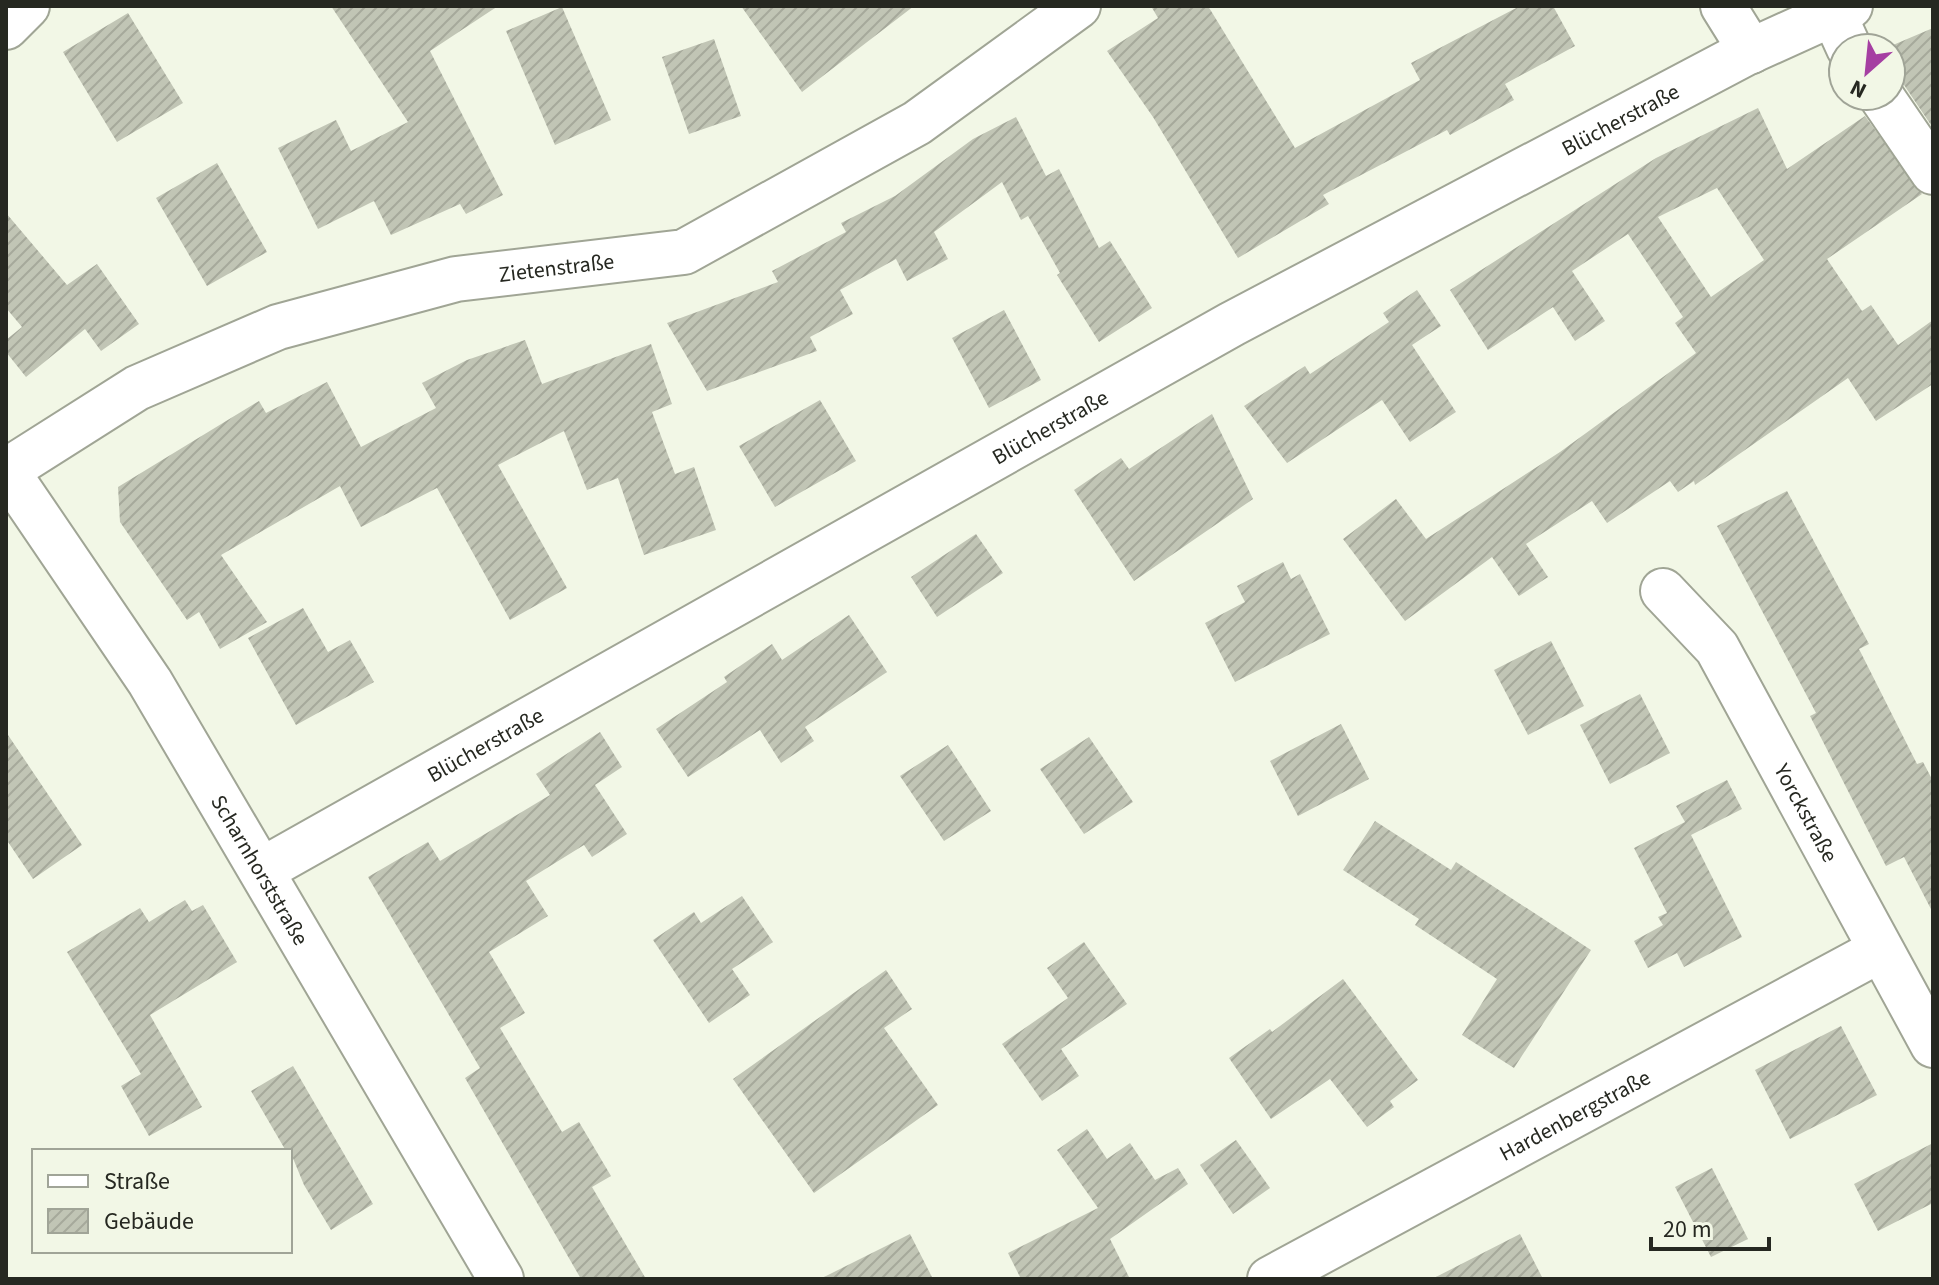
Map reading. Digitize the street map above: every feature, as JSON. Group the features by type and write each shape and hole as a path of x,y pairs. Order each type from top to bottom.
{"street":[{"path":"6,27 27,6"},
{"name":"Zietenstraße","path":"6,471 137,388 278,327 456,279 684,252 917,123 1078,6"},
{"path":"1723,6 1751,51"},
{"name":"Blücherstraße","path":"262,870 1232,324 1751,51 1844,22"},
{"path":"1892,112 1933,172"},
{"name":"Scharnhorststraße","path":"6,471 150,682 501,1279"},
{"name":"Yorckstraße","path":"1663,591 1717,648 1933,1045"},
{"name":"Hardenbergstraße","path":"1270,1279 1880,950"}],"building":[{"path":"331,6 498,6 430,51 503,195 466,214 460,204 391,235 374,201 318,229 278,148 336,120 351,151 408,122"},
{"path":"741,6 914,6 802,92"},
{"path":"1151,6 1208,6 1295,148 1420,80 1411,63 1520,6 1553,6 1575,46 1505,84 1514,100 1450,135 1447,130 1323,195 1329,204 1238,258 1153,117 1107,51 1158,18"},
{"path":"562,7 611,120 555,145 506,31"},
{"path":"128,13 183,103 117,142 63,52"},
{"path":"1933,28 1933,128 1907,89 1907,39"},
{"path":"714,39 741,116 689,134 662,57"},
{"path":"1758,108 1787,169 1865,116 1922,194 1827,259 1862,311 1871,305 1898,345 1933,320 1933,384 1876,421 1848,378 1695,485 1694,481 1678,492 1670,481 1607,523 1592,501 1526,544 1548,577 1519,596 1492,557 1405,621 1343,539 1396,499 1426,539 1560,452 1696,353 1675,323 1683,317 1628,234 1572,271 1605,321 1575,341 1553,307 1488,350 1450,290 1656,158","holes":["1717,188 1764,260 1711,297 1658,217"]},
{"path":"1016,117 1046,176 1059,169 1099,248 1110,241 1152,308 1099,342 1057,275 1060,273 1028,216 1021,220 1002,182 934,232 948,259 907,281 896,259 840,290 853,314 810,337 817,351 707,391 667,323 778,282 772,271 846,232 841,223 895,196 973,139"},
{"path":"217,163 267,252 207,286 156,198"},
{"path":"6,213 67,285 97,264 139,324 101,351 85,329 26,377 6,352 6,340 22,327 6,308"},
{"path":"1417,290 1441,326 1412,345 1456,412 1410,442 1382,400 1287,463 1244,406 1305,366 1310,374 1389,322 1383,313"},
{"path":"1004,310 1041,380 989,408 952,338"},
{"path":"525,340 542,384 651,344 672,404 652,412 675,474 694,467 716,530 644,555 618,478 587,490 564,431 498,465 567,588 510,620 437,488 361,527 340,486 221,555 267,622 220,649 199,612 187,620 120,522 118,487 259,401 266,413 327,382 361,447 436,408 422,383 467,360"},
{"path":"820,400 856,461 775,507 739,446"},
{"path":"1212,414 1253,499 1134,581 1074,490 1121,458 1129,469"},
{"path":"1787,491 1869,644 1859,649 1917,764 1923,762 1933,781 1933,913 1904,857 1886,866 1810,716 1816,713 1717,526"},
{"path":"976,534 1003,573 937,617 911,577"},
{"path":"1283,562 1291,579 1300,574 1330,634 1235,682 1205,623 1245,602 1237,586"},
{"path":"303,608 328,652 350,640 374,682 296,725 248,638"},
{"path":"849,615 887,672 805,727 814,741 781,763 760,730 688,777 656,729 727,682 724,677 772,644 782,660"},
{"path":"1551,641 1584,706 1528,735 1494,670"},
{"path":"1640,694 1670,753 1610,784 1580,725"},
{"path":"1341,724 1369,779 1298,816 1270,761"},
{"path":"6,732 82,845 33,879 6,839"},
{"path":"600,732 622,767 595,785 627,834 592,857 584,845 526,881 548,916 489,952 525,1013 500,1028 562,1132 579,1122 611,1176 592,1187 646,1279 581,1279 465,1078 480,1068 368,877 428,842 440,861 550,795 536,774"},
{"path":"1089,737 1133,802 1084,834 1040,769"},
{"path":"948,745 991,811 944,841 900,776"},
{"path":"1727,780 1742,809 1691,835 1742,937 1684,967 1677,953 1648,968 1634,941 1663,925 1658,917 1667,913 1634,848 1685,822 1676,806"},
{"path":"1375,821 1451,870 1456,862 1591,950 1514,1068 1462,1035 1497,979 1415,925 1419,919 1343,870"},
{"path":"742,896 773,942 732,969 750,995 709,1023 653,940 694,912 701,923"},
{"path":"185,900 192,911 203,905 237,962 150,1015 202,1107 149,1136 121,1086 141,1074 67,952 140,908 149,922"},
{"path":"1084,942 1127,1004 1061,1049 1079,1076 1042,1101 1002,1044 1068,998 1047,968"},
{"path":"886,970 912,1009 884,1028 938,1105 814,1193 733,1079"},
{"path":"1343,979 1418,1080 1390,1101 1394,1107 1367,1127 1330,1079 1271,1119 1229,1058 1270,1029 1272,1032"},
{"path":"1841,1026 1877,1095 1790,1139 1755,1070"},
{"path":"293,1066 373,1204 331,1230 304,1185 292,1149 285,1149 251,1091"},
{"path":"1087,1129 1107,1159 1130,1143 1155,1180 1178,1168 1188,1184 1110,1239 1130,1279 1021,1279 1008,1253 1098,1208 1057,1150"},
{"path":"1236,1140 1270,1188 1233,1214 1200,1165"},
{"path":"1933,1143 1933,1203 1878,1231 1854,1184"},
{"path":"1712,1168 1748,1239 1711,1257 1675,1187"},
{"path":"910,1234 933,1279 820,1279"},
{"path":"1520,1234 1543,1279 1432,1279"}]}
